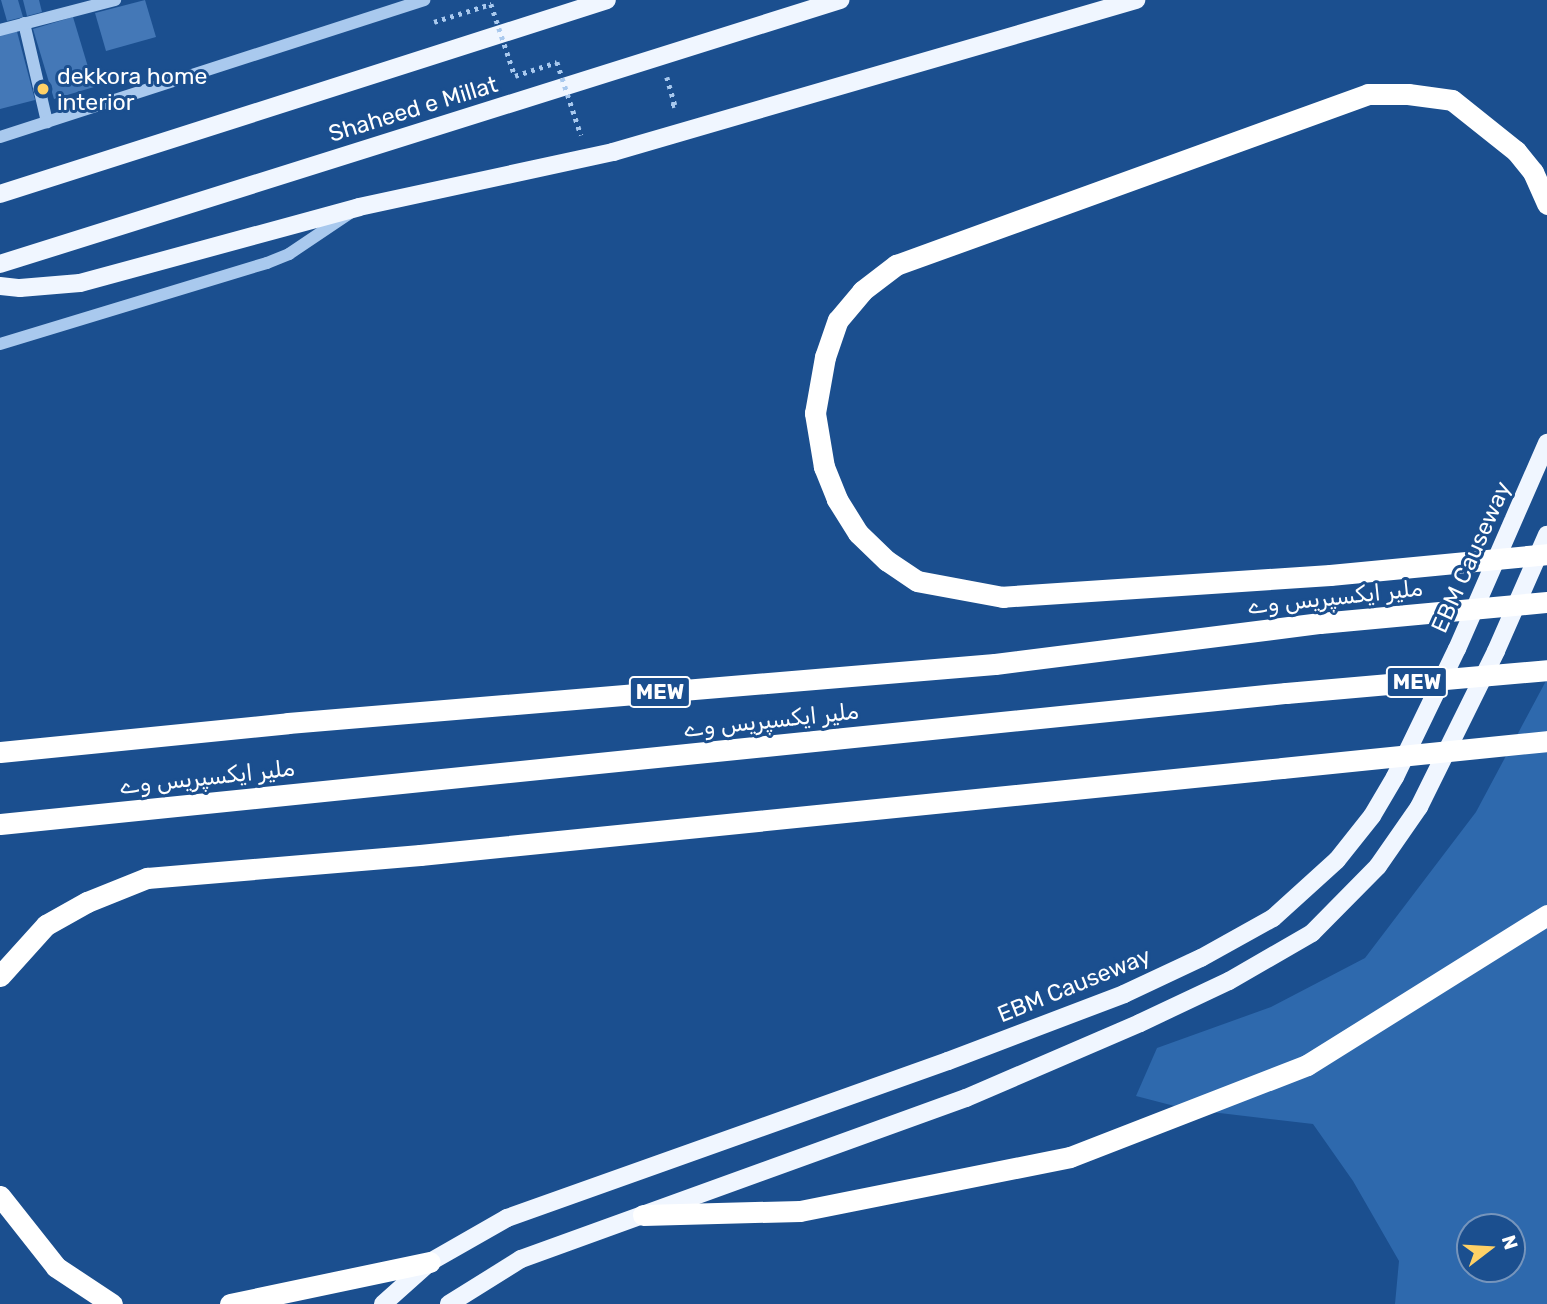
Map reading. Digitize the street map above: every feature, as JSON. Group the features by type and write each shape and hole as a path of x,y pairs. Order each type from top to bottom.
{"highway":[{"path":"1547,204 1533,172 1516,150 1452,100 1408,94 1368,94 896,265 862,291 838,320 825,357 815,413 824,467 837,499 858,534 887,561 917,581 1003,597 1329,575 1547,554"},
{"name":"ملیر ایکسپریس وے","path":"0,752 288,723 995,664 1320,623 1547,603"},
{"name":"ملیر ایکسپریس وے","path":"0,824 1286,693 1547,670"},
{"path":"0,976 47,925 87,902 147,878 420,855 1547,741"},
{"path":"643,1215 800,1211 1070,1157 1307,1065 1547,915"},
{"path":"0,1196 56,1267 111,1304"},
{"path":"230,1304 430,1262"}],"main road":[{"name":"Shaheed e Millat","path":"0,194 607,0"},
{"name":"Shaheed e Millat","path":"0,264 840,0"},
{"path":"0,286 20,288 80,283 359,207 612,152 1136,0"},
{"name":"EBM Causeway","path":"383,1304 430,1262 506,1218 935,1066 1124,994 1202,958 1273,918 1337,860 1372,816 1395,776 1457,649 1547,443"},
{"path":"449,1304 521,1259 966,1098 1140,1023 1229,981 1312,933 1378,866 1419,807 1496,651 1547,535"}],"street":[{"path":"0,30 115,0"},
{"path":"0,137 424,0"},
{"path":"24,23 47,122"},
{"path":"0,344 289,254 359,207"}],"path":[{"path":"430,23 491,4 515,76 557,62 581,135"}],"shaded area":[{"path":"1547,679 1547,1304 1395,1304 1399,1261 1353,1181 1313,1124 1186,1109 1136,1096 1157,1048 1271,1007 1365,958 1476,812"}],"building":[{"path":"1,0 18,0 23,17 7,21"},
{"path":"23,0 39,0 42,12 27,16"},
{"path":"145,0 156,37 106,51 95,13"},
{"path":"73,17 94,87 54,99 33,29"},
{"path":"15,24 35,100 0,109 0,28"}],"place":[{"name":"dekkora home interior","path":"43,89"}]}
